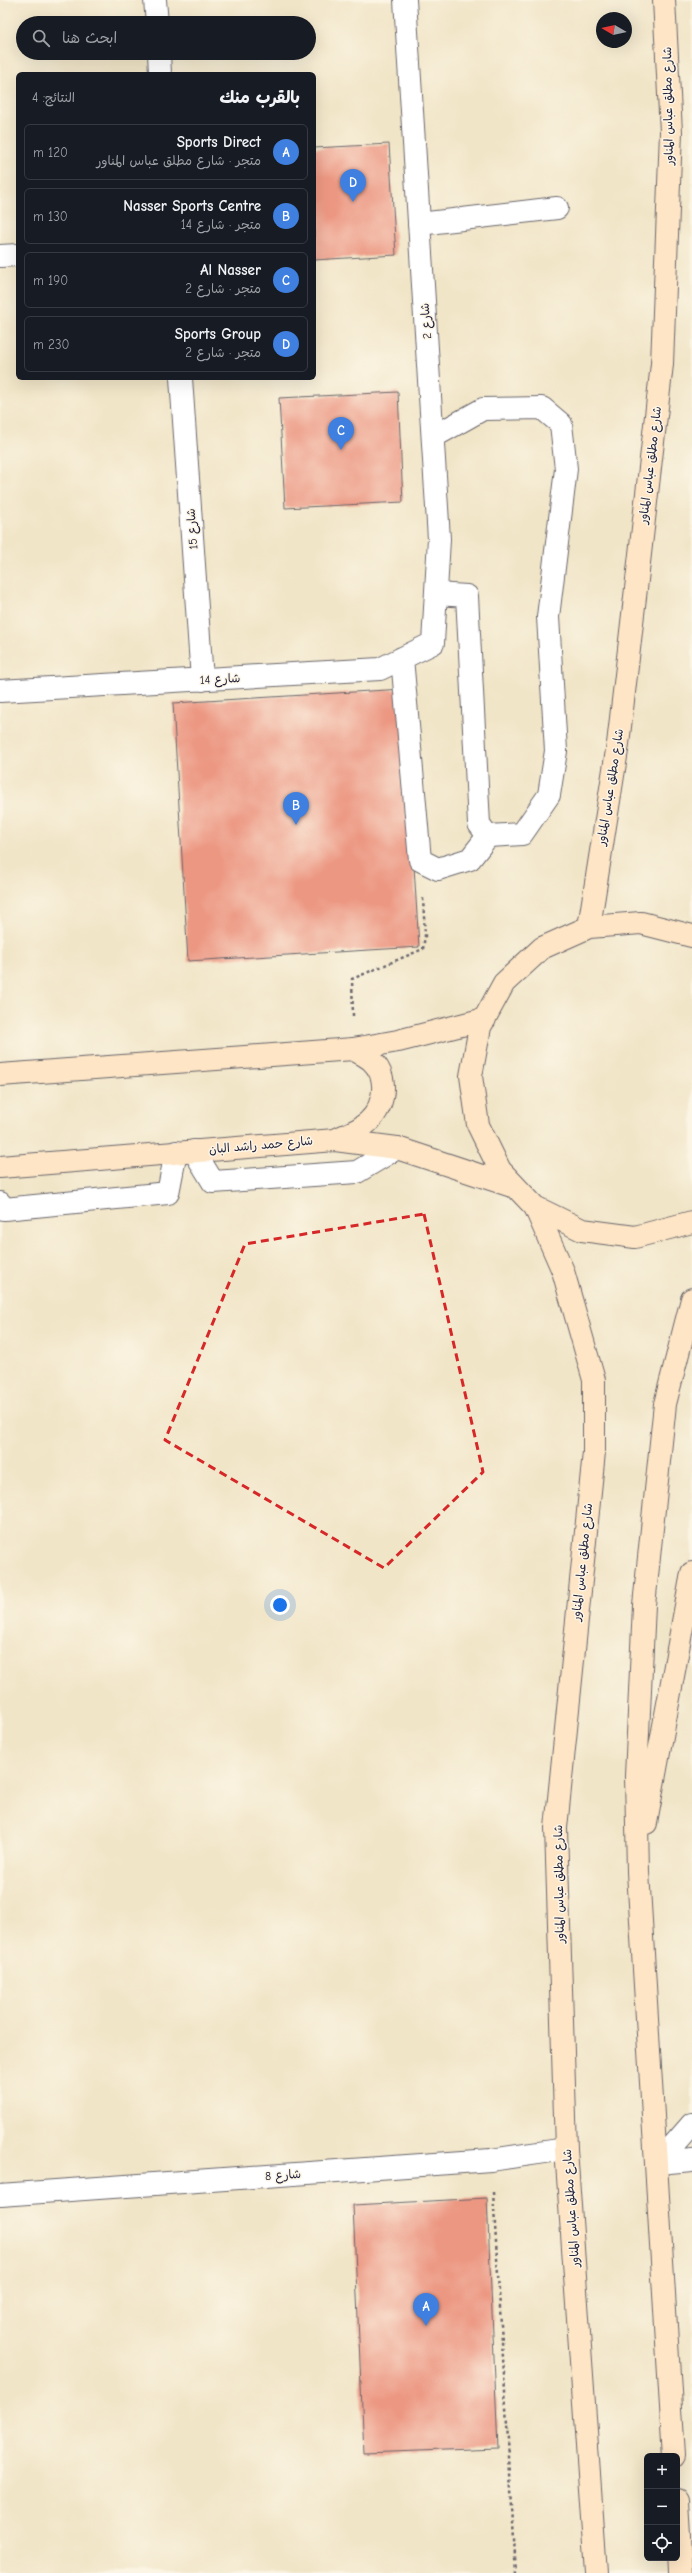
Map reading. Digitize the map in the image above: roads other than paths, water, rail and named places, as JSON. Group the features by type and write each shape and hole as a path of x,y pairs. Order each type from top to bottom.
{"street":[{"path":"155,0 156,16"},
{"name":"شارع 2","path":"405,0 439,539 433,643"},
{"name":"شارع مطلق عباس المناور","path":"589,927 618,744 662,364 671,132 664,0"},
{"path":"159,60 160,72"},
{"path":"419,224 557,208"},
{"path":"0,256 16,255"},
{"name":"شارع 15","path":"181,380 202,680"},
{"path":"402,658 420,860 438,868 470,858 488,836 522,834 549,795 556,751 548,617 566,469 560,424 542,408 483,409 433,437"},
{"path":"436,594 467,596 479,824 488,836"},
{"name":"شارع 14","path":"0,691 380,669 433,643"},
{"path":"692,936 641,923 589,927 542,948 504,983 480,1027 471,1076 478,1126 500,1170 535,1207 582,1230 635,1237 692,1222"},
{"path":"0,1075 353,1049 398,1041 485,1019"},
{"path":"335,1140 361,1128 372,1119 381,1105 383,1083 372,1061 353,1049"},
{"name":"شارع حمد راشد البان","path":"0,1167 335,1140 396,1148 516,1188"},
{"path":"0,1203 4,1209 168,1193 185,1152 214,1182 357,1172 396,1148"},
{"name":"شارع مطلق عباس المناور","path":"535,1207 563,1271 594,1380 594,1452 556,1828 566,2150 596,2573"},
{"path":"674,2453 658,2163 638,1872 636,1776 644,1605 665,1404 692,1299"},
{"path":"638,1872 692,1573"},
{"path":"658,2163 692,2124"},
{"name":"شارع 8","path":"0,2195 491,2160 566,2150"},
{"path":"658,2163 692,2160"},
{"path":"678,2525 681,2573"}],"place":[{"name":"Sports Group","path":"353,202"},
{"name":"Al Nasser","path":"341,450"},
{"name":"Nasser Sports Centre","path":"296,825"},
{"name":"Sports Direct","path":"426,2326"}]}
